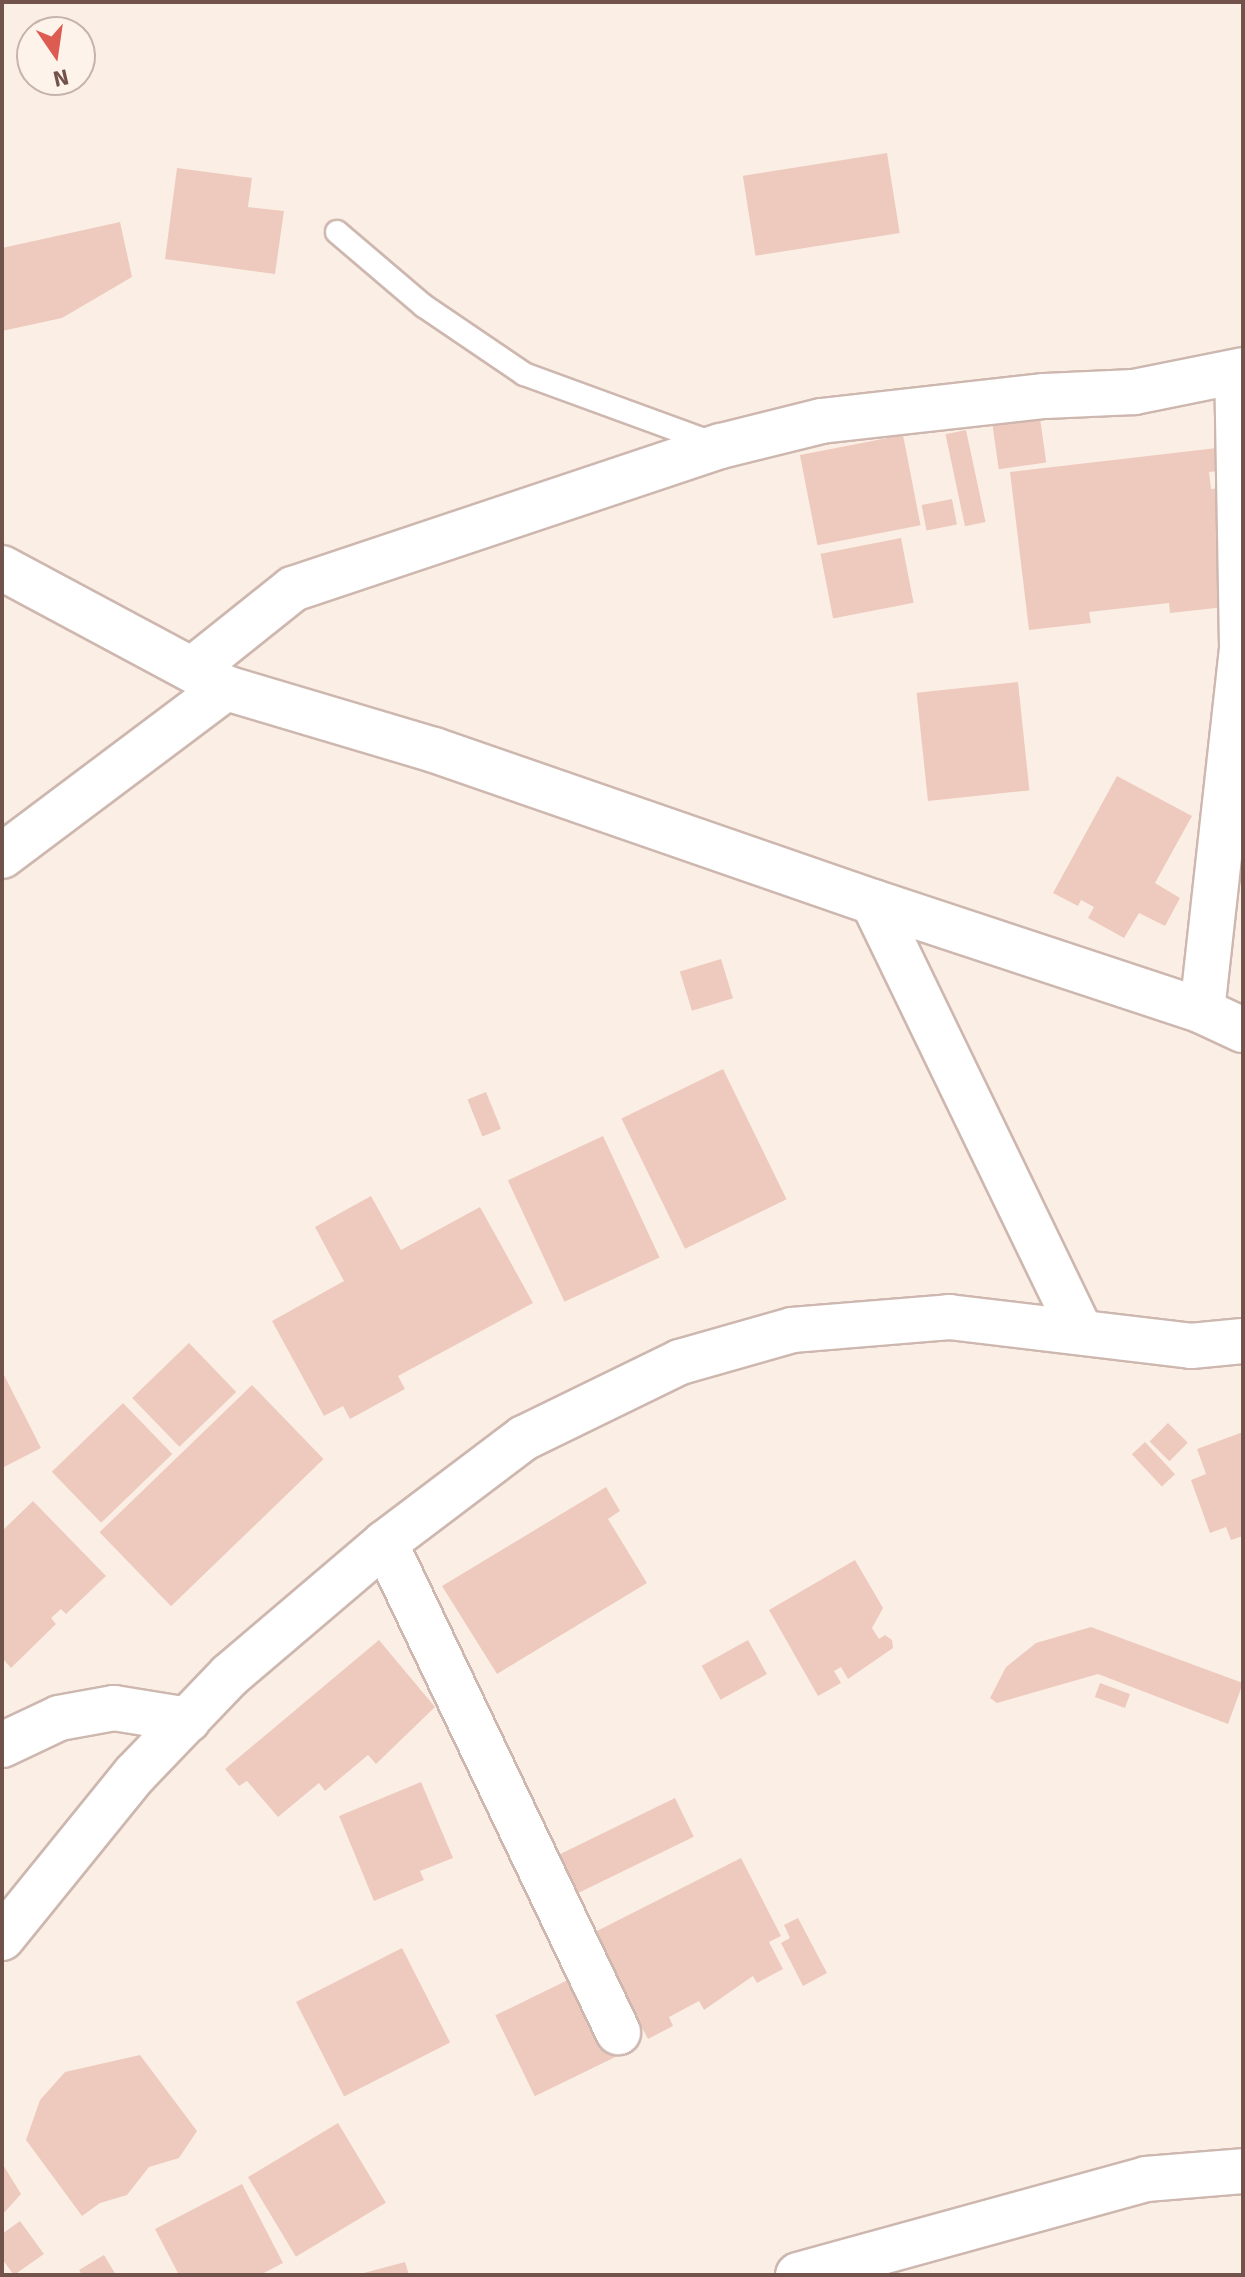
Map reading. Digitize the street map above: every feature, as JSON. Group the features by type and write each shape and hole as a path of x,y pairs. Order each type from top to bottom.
{"street":[{"path":"2,856 210,678 293,589 721,446 821,421 1015,399 1134,392 1240,371 1242,647 1202,1011"},
{"path":"7,564 64,605 210,678 434,750 873,902 1202,1011 1243,1030"},
{"path":"873,902 1079,1329"},
{"path":"2,1938 30,1897 230,1675 385,1543 524,1438 680,1362 792,1330 949,1317 1079,1329 1191,1346 1243,1341"},
{"path":"385,1543 618,2032"},
{"path":"2,1745 59,1718 114,1708 188,1720"},
{"path":"798,2275 1146,2179 1243,2171"}],"lane":[{"path":"337,232 424,306 524,374 721,446"}],"building":[{"path":"887,153 900,233 755,256 743,176"},
{"path":"177,168 252,178 248,207 284,211 275,274 165,259"},
{"path":"120,222 132,277 62,318 2,331 2,248"},
{"path":"1040,418 1046,463 999,469 992,425"},
{"path":"966,430 986,522 965,526 945,434"},
{"path":"903,435 921,525 817,545 800,455"},
{"path":"1217,448 1219,471 1209,472 1211,489 1221,488 1228,544 1218,545 1225,607 1170,613 1169,603 1089,612 1091,623 1029,630 1010,472"},
{"path":"952,499 957,525 927,530 922,505"},
{"path":"901,538 914,603 833,618 821,554"},
{"path":"1018,682 1029,790 928,801 917,693"},
{"path":"1117,776 1192,816 1155,883 1180,898 1165,926 1139,913 1124,938 1088,918 1094,907 1081,900 1078,906 1053,893"},
{"path":"721,959 733,998 692,1011 680,972"},
{"path":"723,1069 787,1199 685,1249 621,1119"},
{"path":"486,1092 501,1129 482,1137 467,1099"},
{"path":"603,1136 660,1257 564,1302 508,1180"},
{"path":"371,1196 401,1250 480,1207 533,1303 398,1376 405,1389 350,1419 343,1406 324,1416 272,1321 344,1281 315,1227"},
{"path":"189,1343 236,1392 179,1447 132,1398"},
{"path":"2,1371 41,1448 2,1468"},
{"path":"252,1385 324,1459 171,1606 99,1532"},
{"path":"123,1403 172,1454 101,1523 52,1472"},
{"path":"1168,1423 1188,1443 1169,1461 1150,1441"},
{"path":"1243,1432 1243,1536 1231,1540 1226,1527 1210,1533 1191,1480 1206,1474 1197,1449"},
{"path":"1145,1442 1175,1474 1162,1486 1132,1454"},
{"path":"606,1487 620,1511 608,1519 647,1583 497,1674 442,1586"},
{"path":"33,1501 106,1576 66,1614 61,1609 51,1618 56,1624 11,1668 2,1658 2,1531"},
{"path":"855,1560 883,1608 872,1628 879,1639 885,1635 892,1640 893,1648 848,1679 841,1667 834,1671 841,1683 818,1696 769,1610"},
{"path":"1091,1627 1243,1683 1228,1724 1098,1674 997,1703 990,1698 1006,1667 1036,1643"},
{"path":"379,1640 435,1707 376,1764 368,1755 325,1791 319,1783 278,1817 247,1781 239,1786 225,1769"},
{"path":"748,1640 767,1674 721,1700 702,1666"},
{"path":"1100,1683 1130,1694 1125,1708 1095,1697"},
{"path":"421,1782 453,1858 420,1871 424,1880 374,1901 339,1816"},
{"path":"675,1798 694,1837 576,1894 557,1855"},
{"path":"741,1858 781,1936 769,1942 783,1969 757,1983 753,1976 704,2010 699,2001 669,2017 673,2026 648,2039 593,1933"},
{"path":"798,1918 827,1973 803,1986 781,1943 790,1938 784,1925"},
{"path":"402,1948 450,2042 344,2096 296,2002"},
{"path":"578,1975 617,2056 535,2096 495,2015"},
{"path":"140,2055 197,2131 179,2158 149,2167 127,2195 100,2203 82,2216 26,2140 40,2100 65,2072"},
{"path":"338,2123 386,2203 296,2257 248,2177"},
{"path":"2,2163 21,2194 2,2215"},
{"path":"242,2184 283,2263 260,2275 179,2275 155,2229"},
{"path":"20,2221 44,2254 14,2275 2,2259 2,2234"},
{"path":"104,2255 116,2275 82,2275 79,2270"},
{"path":"405,2262 409,2275 360,2274"}]}
